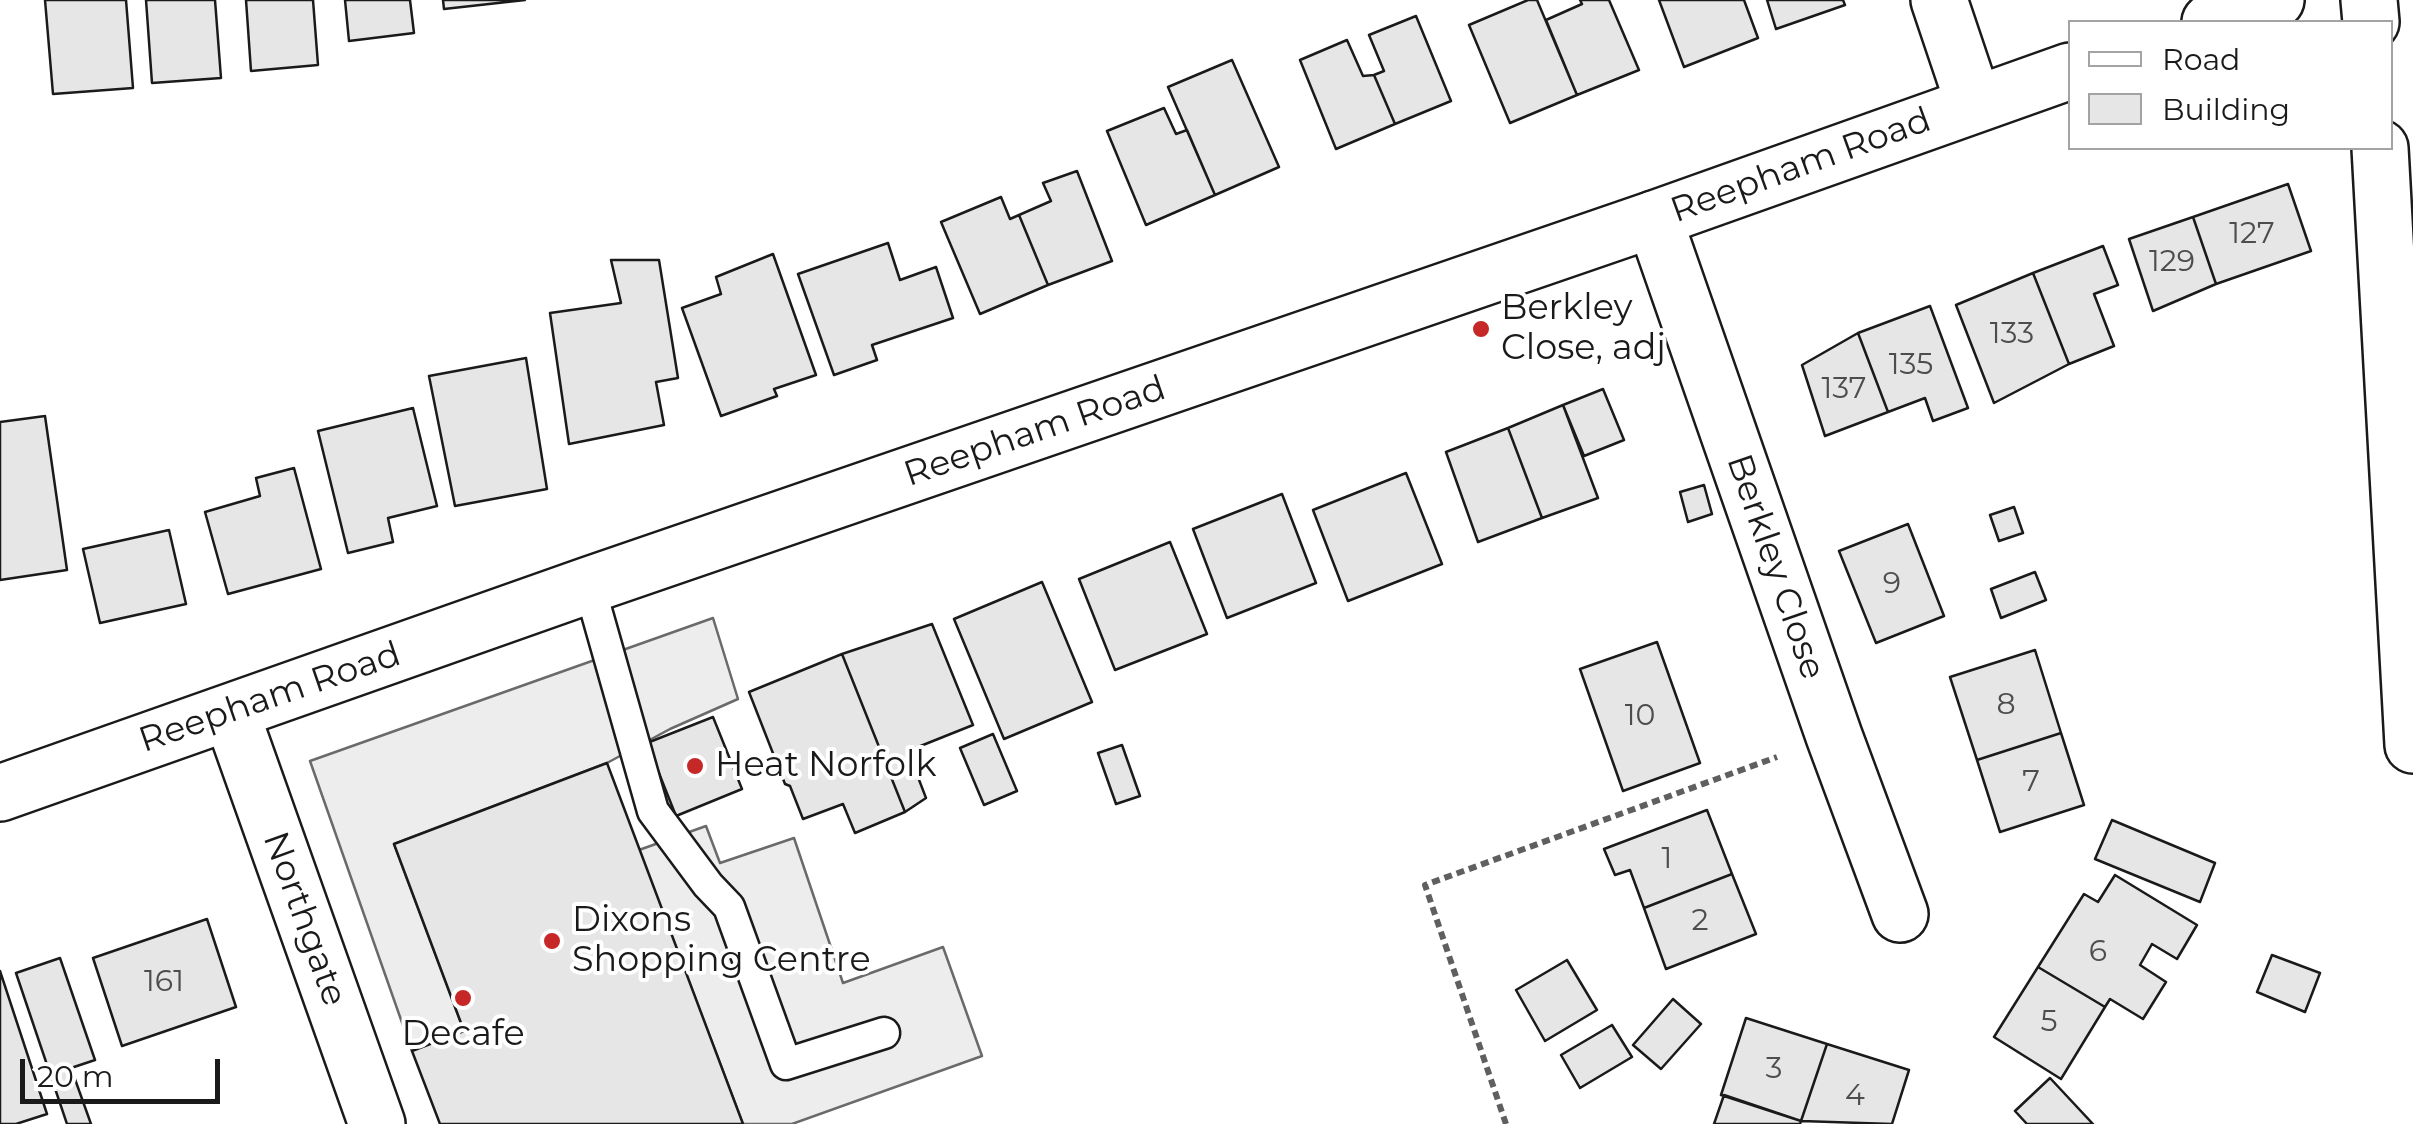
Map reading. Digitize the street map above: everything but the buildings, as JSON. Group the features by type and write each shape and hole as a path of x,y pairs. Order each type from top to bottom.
{"street":[{"path":"1939,0 1974,104"},
{"path":"2216,20 2276,0"},
{"name":"Reepham Road","path":"0,792 2068,72"},
{"path":"2380,150 2413,744"},
{"name":"Berkley Close","path":"1654,219 1900,914"},
{"name":"Northgate","path":"231,713 377,1124"}],"lane":[{"path":"589,585 654,812 708,886 729,907 786,1064 884,1033"}],"path":[{"path":"1506,1124 1426,885 1834,736"}],"shaded area":[{"path":"713,618 738,699 607,763 394,844 464,1031 412,1051 310,761"},
{"path":"706,826 720,863 794,838 843,983 943,947 982,1056 792,1124 743,1124 639,850"}],"place":[{"name":"Berkley Close, adj","path":"1481,329"},
{"name":"Heat Norfolk","path":"695,766"},
{"name":"Dixons Shopping Centre","path":"552,941"},
{"name":"Decafe","path":"463,998"}]}
